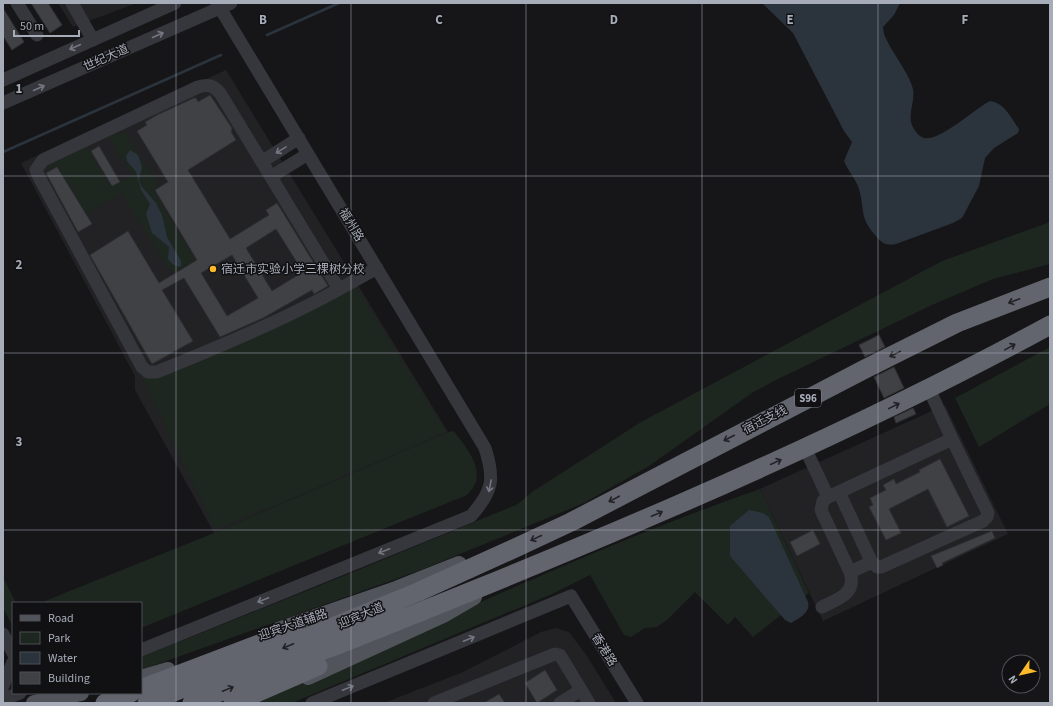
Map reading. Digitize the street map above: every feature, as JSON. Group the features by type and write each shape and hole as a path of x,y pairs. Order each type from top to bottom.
{"highway":[{"name":"宿迁支线","path":"571,522 858,372 957,323 1050,287"},
{"path":"805,448 975,366 1050,325"},
{"name":"迎宾大道","path":"192,703 582,545 743,478 805,448"},
{"name":"迎宾大道","path":"147,703 418,592 571,522"},
{"path":"233,703 350,652 518,571"},
{"path":"142,689 305,626 418,592"},
{"path":"105,703 128,694"}],"main road":[{"name":"迎宾大道辅路","path":"142,678 184,666 254,638 396,589 465,562 513,549"},
{"path":"250,703 443,615 518,571"},
{"path":"34,703 76,694"}],"street":[{"path":"17,3 37,35"},
{"path":"72,3 93,40"},
{"name":"世纪大道","path":"3,80 175,3"},
{"name":"世纪大道","path":"3,103 223,5"},
{"name":"福州路","path":"142,650 471,516 486,497 491,480 490,466 485,448 308,154 223,5"},
{"path":"339,289 263,161 220,93 214,87 205,85 43,160 36,170 139,360 148,372 158,372 246,335 306,307 339,289 377,268"},
{"path":"263,161 299,138"},
{"path":"272,176 308,154"},
{"path":"805,448 872,562 877,567 881,567 983,521 987,517 988,513 929,389"},
{"path":"822,607 847,594 852,583 850,572 821,510 823,501 952,439"},
{"path":"850,572 872,562"},
{"name":"香港路","path":"312,703 571,596 637,703"},
{"path":"3,634 12,651"},
{"path":"434,703 461,698 555,654 560,655 589,703"},
{"path":"3,686 12,665"},
{"path":"560,703 581,690"},
{"path":"3,699 17,694"}],"shaded area":[{"path":"58,3 137,3 73,27"},
{"name":"宿迁市实验小学三棵树分校","path":"226,70 448,432 214,533 135,390 135,376 21,163"},
{"path":"945,405 1008,534 823,621 760,489"},
{"path":"556,628 569,632 587,656 616,703 384,703 463,672 541,632"}],"green space":[{"path":"124,132 159,186 153,190 195,260 174,272 169,269 121,193 87,214 57,165 47,171 47,164 86,145 111,188 132,175 109,136"},
{"path":"1050,222 1050,264 993,279 932,305 774,381 752,393 649,466 584,503 421,570 142,670 142,657 518,504 532,492 641,422 942,261"},
{"path":"356,287 446,431 283,502 215,529 140,374"},
{"path":"1050,347 1050,404 979,447 955,398"},
{"path":"454,431 474,460 476,469 477,477 475,485 469,493 461,498 142,628 142,602 42,602 214,533 448,432"},
{"path":"760,489 809,593 753,637 735,617 728,625 695,592 667,620 657,627 645,628 631,637 624,635 590,575 552,594 292,703 256,703 506,591 632,537"},
{"path":"3,577 16,602 12,602 12,625 3,608"}],"water":[{"path":"762,3 900,3 894,15 883,27 884,34 912,86 912,125 915,131 924,138 931,138 948,130 990,101 995,102 1004,108 1019,129 1018,133 994,148 985,158 979,186 962,218 953,223 896,244 889,245 877,238 864,218 859,189 844,161 852,142 844,131 793,33"},
{"path":"130,150 138,155 142,167 139,180 141,186 156,203 162,215 167,237 181,261 181,266 179,267 172,264 168,259 169,247 152,233 146,214 150,204 141,190 136,172 127,161 126,156"},
{"path":"749,510 763,513 769,517 808,602 808,609 806,612 791,623 785,620 730,556 730,526"}],"building":[{"path":"31,3 48,3 62,25 50,33"},
{"path":"3,8 24,42 12,50 3,36"},
{"path":"210,95 232,128 231,132 236,140 188,170 230,239 269,215 266,210 277,203 328,286 314,294 312,290 263,318 220,337 184,278 162,290 193,341 152,364 90,255 128,231 159,283 197,260 155,190 168,182 137,131 147,125 145,122 157,115 194,98 196,98 198,102","holes":["276,229 303,272 272,291 246,248","232,255 258,298 227,316 201,273"]},
{"path":"99,146 120,182 112,186 91,151"},
{"path":"57,167 92,224 78,232 46,173"},
{"path":"879,335 885,347 865,357 859,345"},
{"path":"894,367 904,388 884,398 874,377"},
{"path":"913,408 916,414 896,423 894,417"},
{"path":"940,459 969,516 947,527 928,489 889,509 901,533 886,540 869,507 873,505 870,498 886,490 883,485 894,479 896,484 920,472 919,470"},
{"path":"813,530 820,544 797,556 790,542"},
{"path":"992,531 995,538 942,563 943,565 937,568 931,556"},
{"path":"545,670 557,690 537,703 525,683"},
{"path":"499,694 505,703 484,703"}],"waterway":[{"path":"267,35 339,3"},
{"path":"3,152 221,55"}],"place":[{"name":"宿迁市实验小学三棵树分校","path":"213,269"}]}
